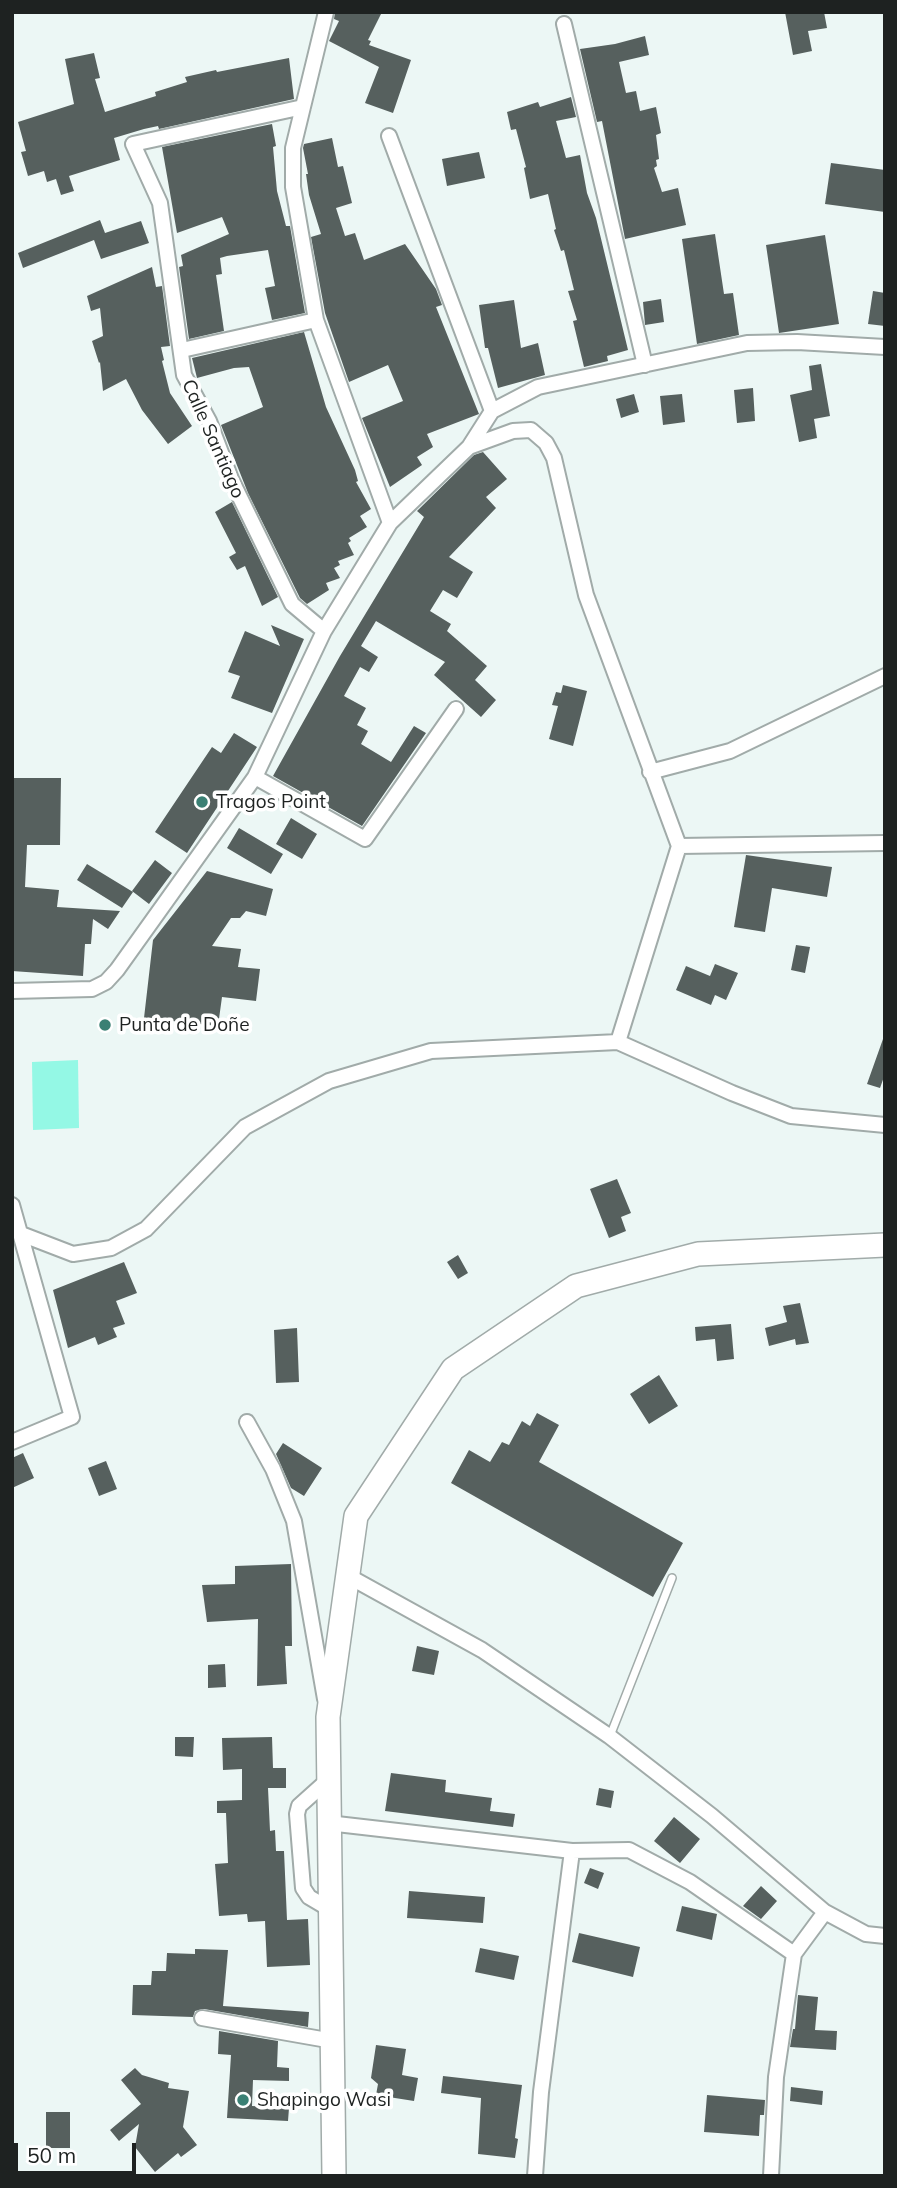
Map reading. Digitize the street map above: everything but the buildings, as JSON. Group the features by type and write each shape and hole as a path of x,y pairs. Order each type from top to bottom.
{"highway":[{"path":"334,2176 328,1717 356,1517 453,1369 576,1286 698,1254 885,1245"}],"street":[{"path":"326,12 293,148 293,187 316,320 390,523"},
{"path":"564,24 645,365"},
{"name":"Calle Santiago","path":"303,107 133,144 160,203 184,375 209,421 231,480 292,604 324,631"},
{"path":"389,136 492,411"},
{"path":"182,350 316,320"},
{"path":"12,992 92,989 106,982 117,970 255,777 324,631 390,523 469,447 492,411 538,387 747,343 797,342 885,347"},
{"path":"469,447 513,431 531,430 546,443 554,458 586,596 679,846 618,1042"},
{"path":"650,772 730,751 885,676"},
{"path":"255,777 365,839 456,709"},
{"path":"679,846 885,843"},
{"path":"22,1234 73,1254 111,1248 146,1228 245,1128 329,1081 431,1051 618,1042 791,1116 885,1125"},
{"path":"12,1205 72,1417 12,1442"},
{"path":"247,1422 274,1469 294,1521 328,1717"},
{"path":"348,1576 482,1650 609,1737 712,1816 825,1912 866,1934 885,1937"},
{"path":"328,1780 299,1806 298,1814 303,1888 309,1897 331,1910"},
{"path":"328,1823 572,1851 629,1850 690,1882 794,1954"},
{"path":"536,2176 541,2092 572,1851"},
{"path":"771,2176 776,2077 794,1954 825,1912"},
{"path":"202,2018 333,2041"}],"lane":[{"path":"609,1737 672,1578"}],"green space":[{"path":"78,1060 79,1128 33,1130 32,1062"}],"place":[{"name":"Tragos Point","path":"202,802"},
{"name":"Punta de Doñe","path":"105,1025"},
{"name":"Shapingo Wasi","path":"243,2100"}]}
